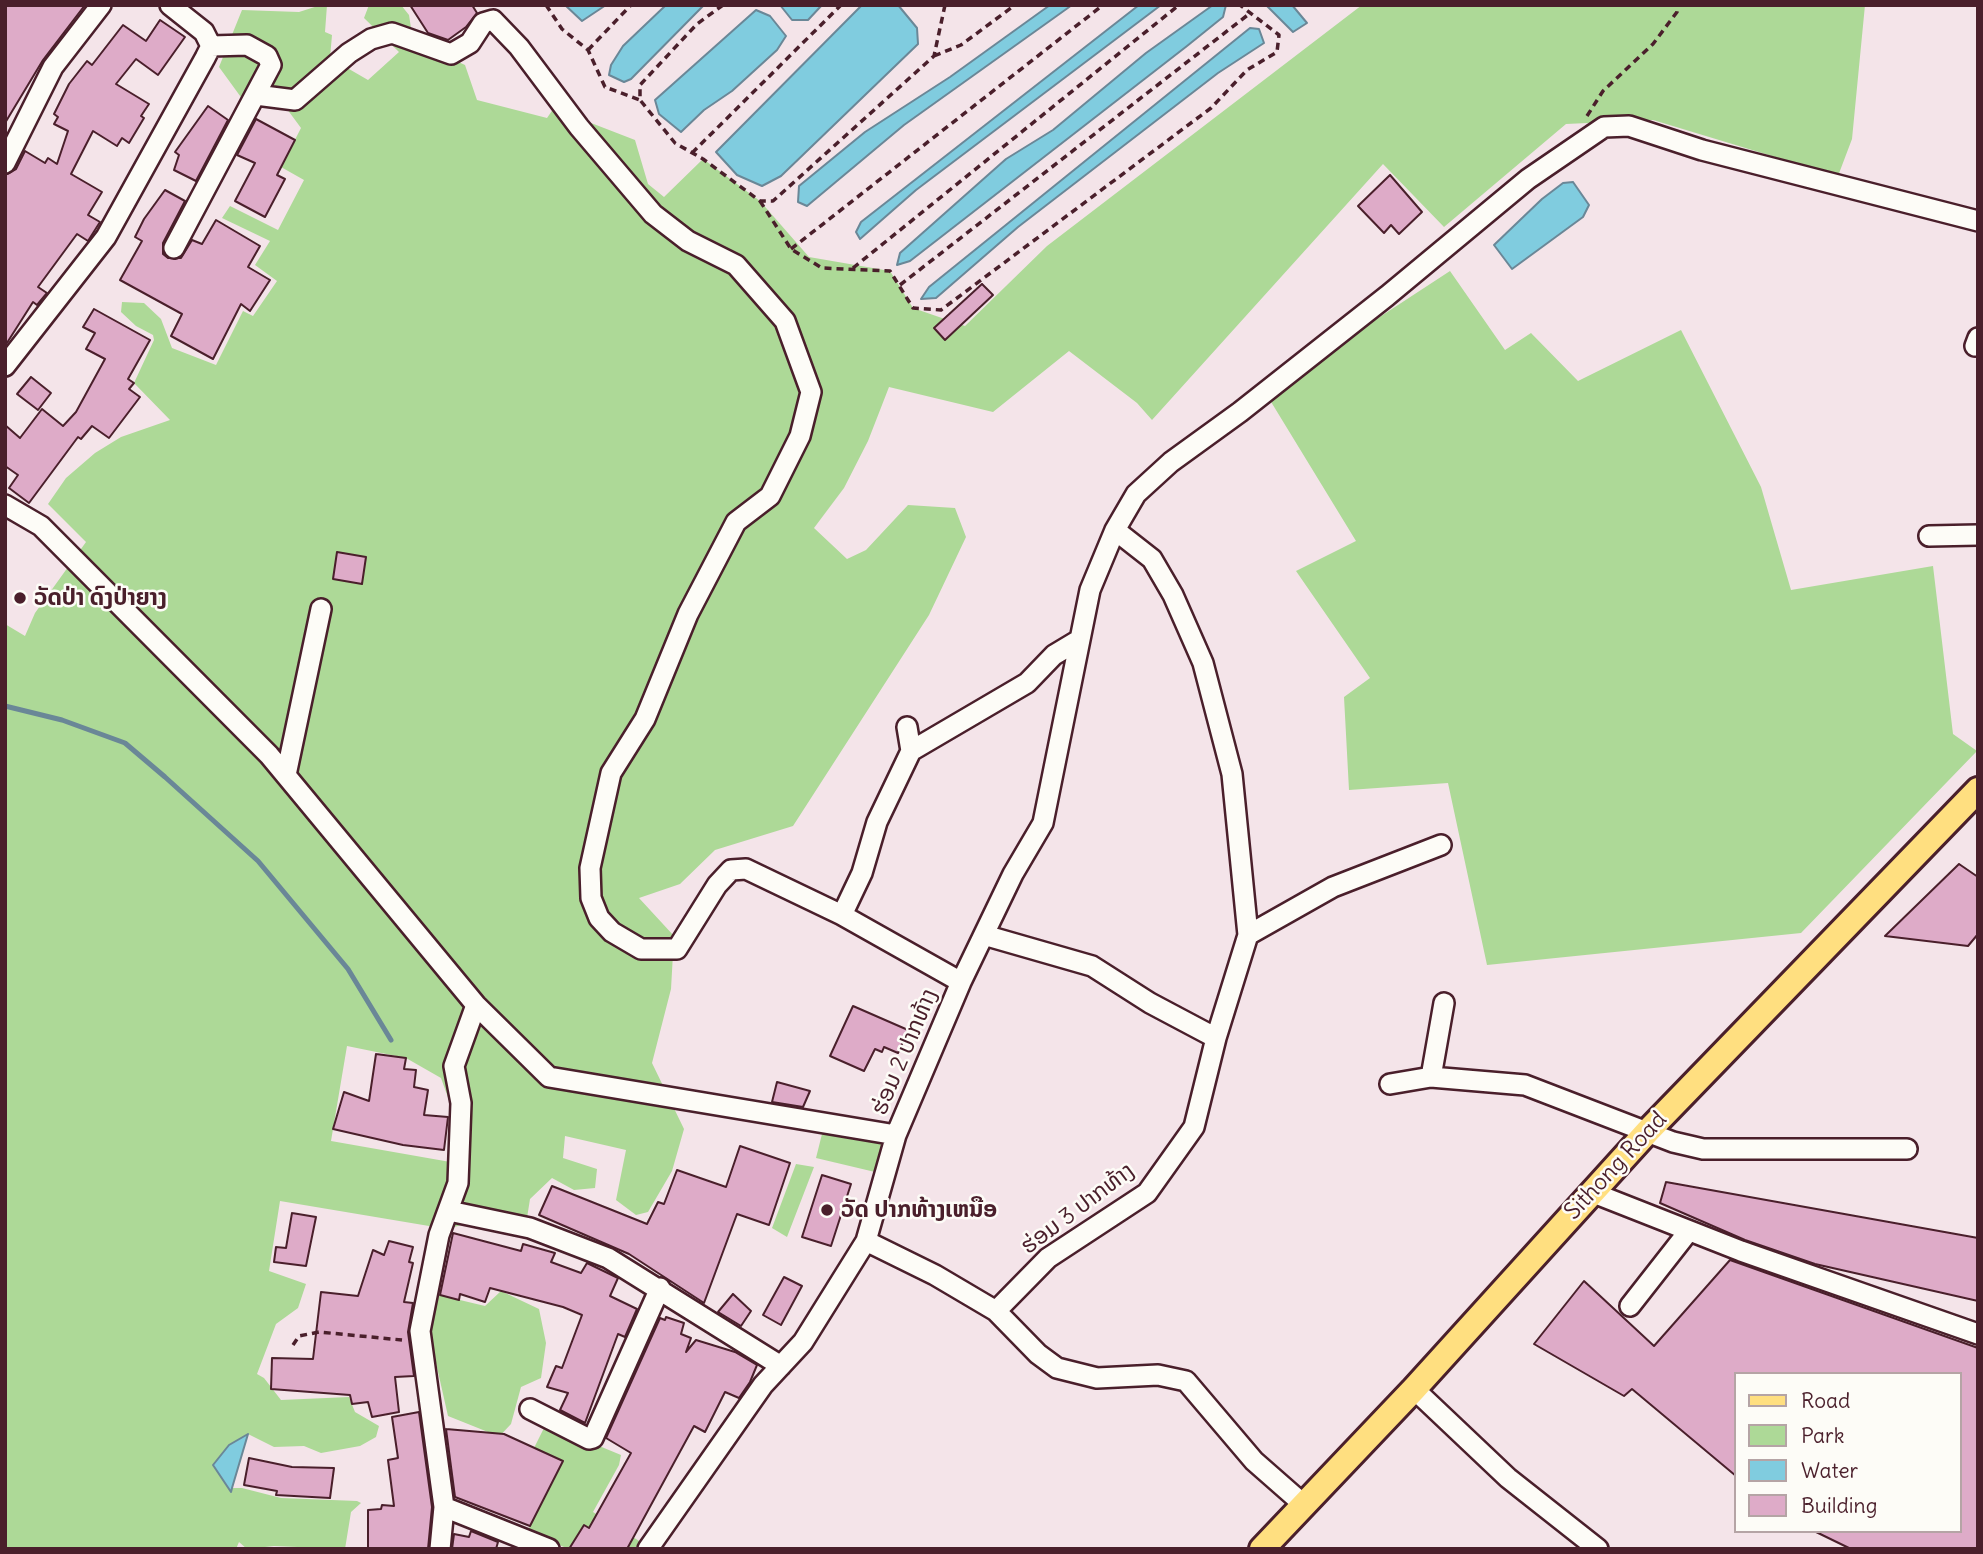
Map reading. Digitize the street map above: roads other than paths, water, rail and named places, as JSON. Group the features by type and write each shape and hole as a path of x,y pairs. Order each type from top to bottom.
{"main road":[{"name":"Sithong Road","path":"1262,1549 1414,1389 1648,1131 1978,790"}],"street":[{"path":"5,163 53,67 101,5"},
{"path":"170,5 204,32 211,46"},
{"path":"256,95 295,100 349,53 371,39 392,33 451,54 470,43 483,23 494,20 519,47 579,127 653,214 688,241 736,265 785,321 811,391 800,436 770,496 736,522 688,614 645,719 611,773 590,868 591,898 599,918 612,932 641,949 677,949 717,886 731,870 746,869 842,915 961,982"},
{"path":"173,248 271,65 267,56 247,45 211,46"},
{"path":"9,353 106,237 211,46"},
{"name":"ຮ່ອມ 2 ປາກທ້າງ","path":"648,1549 763,1385 803,1342 866,1241 896,1135 961,982 1013,874 1043,823 1090,590 1115,530 1136,494 1171,462 1240,412 1376,304 1528,178 1604,127 1629,126 1702,150 1978,221"},
{"path":"5,505 41,526 286,775 476,1005 549,1077 896,1135"},
{"name":"ຮ່ອມ 3 ປາກທ້າງ","path":"996,1311 1048,1258 1147,1193 1194,1127 1216,1038 1248,935 1232,774 1203,663 1174,595 1152,559 1115,530"},
{"path":"1928,536 1978,535"},
{"path":"286,775 321,609"},
{"path":"842,915 862,873 877,822 911,751 1027,684 1054,655 1079,640"},
{"path":"907,727 911,751"},
{"path":"1248,935 1333,887 1441,845"},
{"path":"984,935 1092,966 1150,1003 1216,1038"},
{"path":"1431,1077 1444,1003"},
{"path":"440,1549 444,1507 420,1331 439,1236 458,1183 461,1103 454,1066 476,1005"},
{"path":"1390,1084 1431,1077 1525,1085 1673,1142 1703,1149 1908,1149"},
{"path":"1591,1192 1688,1232 1978,1334"},
{"path":"449,1211 530,1228 608,1258 781,1366"},
{"path":"1630,1306 1688,1232"},
{"path":"866,1241 934,1275 996,1311 1038,1354 1057,1368 1097,1378 1158,1375 1186,1381 1254,1461 1303,1504"},
{"path":"530,1409 589,1439 593,1438 626,1367 645,1315 660,1288"},
{"path":"1414,1389 1508,1478 1598,1549"},
{"path":"444,1507 549,1549"}],"water":[{"path":"565,5 606,5 582,21"},
{"path":"666,5 704,5 631,79 624,82 609,75 611,65 623,46"},
{"path":"780,5 822,5 808,20 792,20"},
{"path":"862,5 898,5 917,28 918,44 781,176 762,186 737,175 716,152"},
{"path":"1050,5 1072,5 904,125 807,206 798,202 799,186 865,132 950,77"},
{"path":"1139,5 1161,5 916,190 860,239 856,232 861,222"},
{"path":"1213,5 1226,5 1223,17 910,261 897,265 900,253 1006,159 1053,130 1146,53"},
{"path":"1266,5 1292,5 1307,23 1293,32"},
{"path":"756,10 770,16 786,36 777,50 681,132 659,114 655,100"},
{"path":"1250,28 1259,29 1264,43 1218,73 1018,227 936,298 921,299 929,287"},
{"path":"1573,182 1589,205 1583,217 1512,269 1494,245 1542,199 1563,183"},
{"path":"248,1434 231,1492 213,1465 229,1445"}],"waterway":[{"path":"5,706 62,720 125,743 165,777 258,861 348,969 391,1040"}],"place":[{"name":"ວັດປ່າ ດົງປ່າຍາງ","path":"20,598"},
{"name":"ວັດ ປາກທ້າງເຫນືອ","path":"827,1210"}]}
